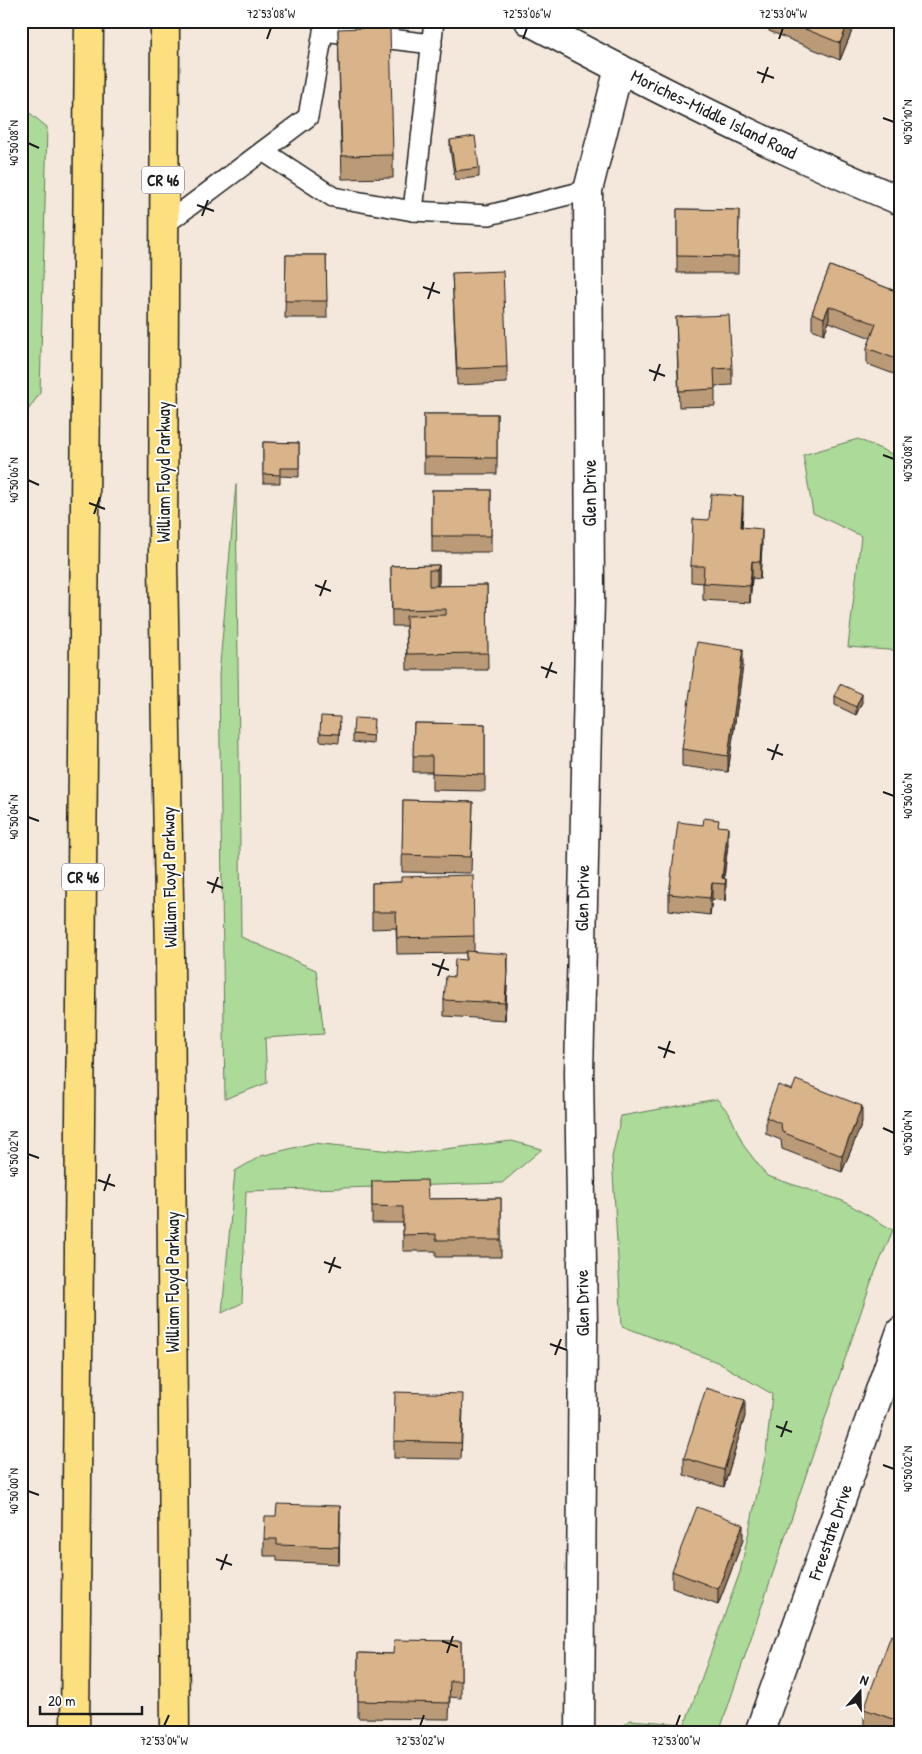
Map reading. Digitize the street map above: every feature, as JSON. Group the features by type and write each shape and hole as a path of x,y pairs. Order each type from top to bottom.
{"highway":[{"name":"CR 46","path":"75,1733 89,21"},
{"name":"William Floyd Parkway","path":"165,21 163,564 170,966 175,1733"},
{"path":"164,58 172,21"}],"street":[{"name":"Moriches-Middle Island Road","path":"542,24 619,68 711,115 848,179 901,201"},
{"name":"Glen Drive","path":"580,1733 583,1327 579,1073 590,599 588,190 619,68"},
{"name":"Freestate Drive","path":"759,1733 901,1331"}],"lane":[{"path":"413,211 434,21"},
{"path":"163,226 308,117 324,26 432,44"},
{"path":"263,151 333,197 413,211 489,215 588,190"}],"green space":[{"path":"21,106 47,127 40,393 22,419"},
{"path":"858,439 901,458 901,651 848,647 861,536 813,513 803,455"},
{"path":"236,484 241,937 316,970 324,1034 265,1038 267,1083 225,1099 219,675"},
{"path":"717,1099 729,1113 744,1146 767,1176 843,1201 893,1230 871,1282 719,1733 618,1733 629,1720 685,1724 740,1572 766,1453 772,1394 717,1362 622,1326 612,1157 621,1116"},
{"path":"512,1141 542,1149 502,1183 246,1191 242,1303 222,1313 235,1171 261,1156 313,1143 411,1153"}],"building":[{"path":"785,21 849,21 840,43"},
{"path":"390,27 393,155 342,156 338,29"},
{"path":"475,136 479,168 455,171 450,140"},
{"path":"677,209 739,210 738,257 677,256"},
{"path":"286,255 326,255 327,301 285,301"},
{"path":"830,266 898,292 901,284 901,354 899,360 867,348 876,324 829,306 824,318 812,313"},
{"path":"503,271 507,367 457,369 452,273"},
{"path":"729,315 732,368 714,369 715,389 679,391 676,317"},
{"path":"424,414 497,414 497,458 424,457"},
{"path":"263,442 299,443 299,468 280,468 280,475 263,474"},
{"path":"432,490 491,490 491,536 432,536"},
{"path":"711,494 743,496 741,527 762,529 760,562 752,561 750,586 703,583 704,566 691,566 693,519 709,520"},
{"path":"439,565 437,570 429,570 429,586 487,585 488,653 407,654 406,616 446,615 446,609 392,610 391,566"},
{"path":"697,642 743,649 728,756 682,749"},
{"path":"840,684 862,694 856,707 835,696"},
{"path":"321,716 340,717 339,734 320,733"},
{"path":"354,718 374,719 373,736 353,734"},
{"path":"414,723 485,724 485,775 432,773 432,756 413,756"},
{"path":"403,800 473,802 471,857 402,855"},
{"path":"704,818 719,820 718,826 728,827 722,878 726,879 725,884 712,883 710,898 669,894 678,822 703,825"},
{"path":"473,875 474,936 397,938 396,912 372,912 372,883 401,882 401,877"},
{"path":"466,951 508,954 505,1003 444,1000 446,976 454,977 455,959 466,960"},
{"path":"796,1080 862,1106 842,1156 782,1132 781,1124 766,1117 778,1085 792,1090"},
{"path":"427,1180 428,1199 501,1198 501,1240 436,1240 436,1234 403,1235 403,1207 372,1206 372,1181"},
{"path":"706,1388 745,1400 724,1470 684,1458"},
{"path":"395,1392 463,1394 461,1443 394,1441"},
{"path":"277,1504 340,1506 339,1547 277,1545 277,1539 264,1539 265,1516 276,1516"},
{"path":"697,1507 743,1524 718,1589 672,1571"},
{"path":"891,1635 901,1639 901,1722 864,1709"},
{"path":"394,1640 461,1641 461,1681 450,1681 449,1703 358,1701 358,1653 393,1654"}]}
